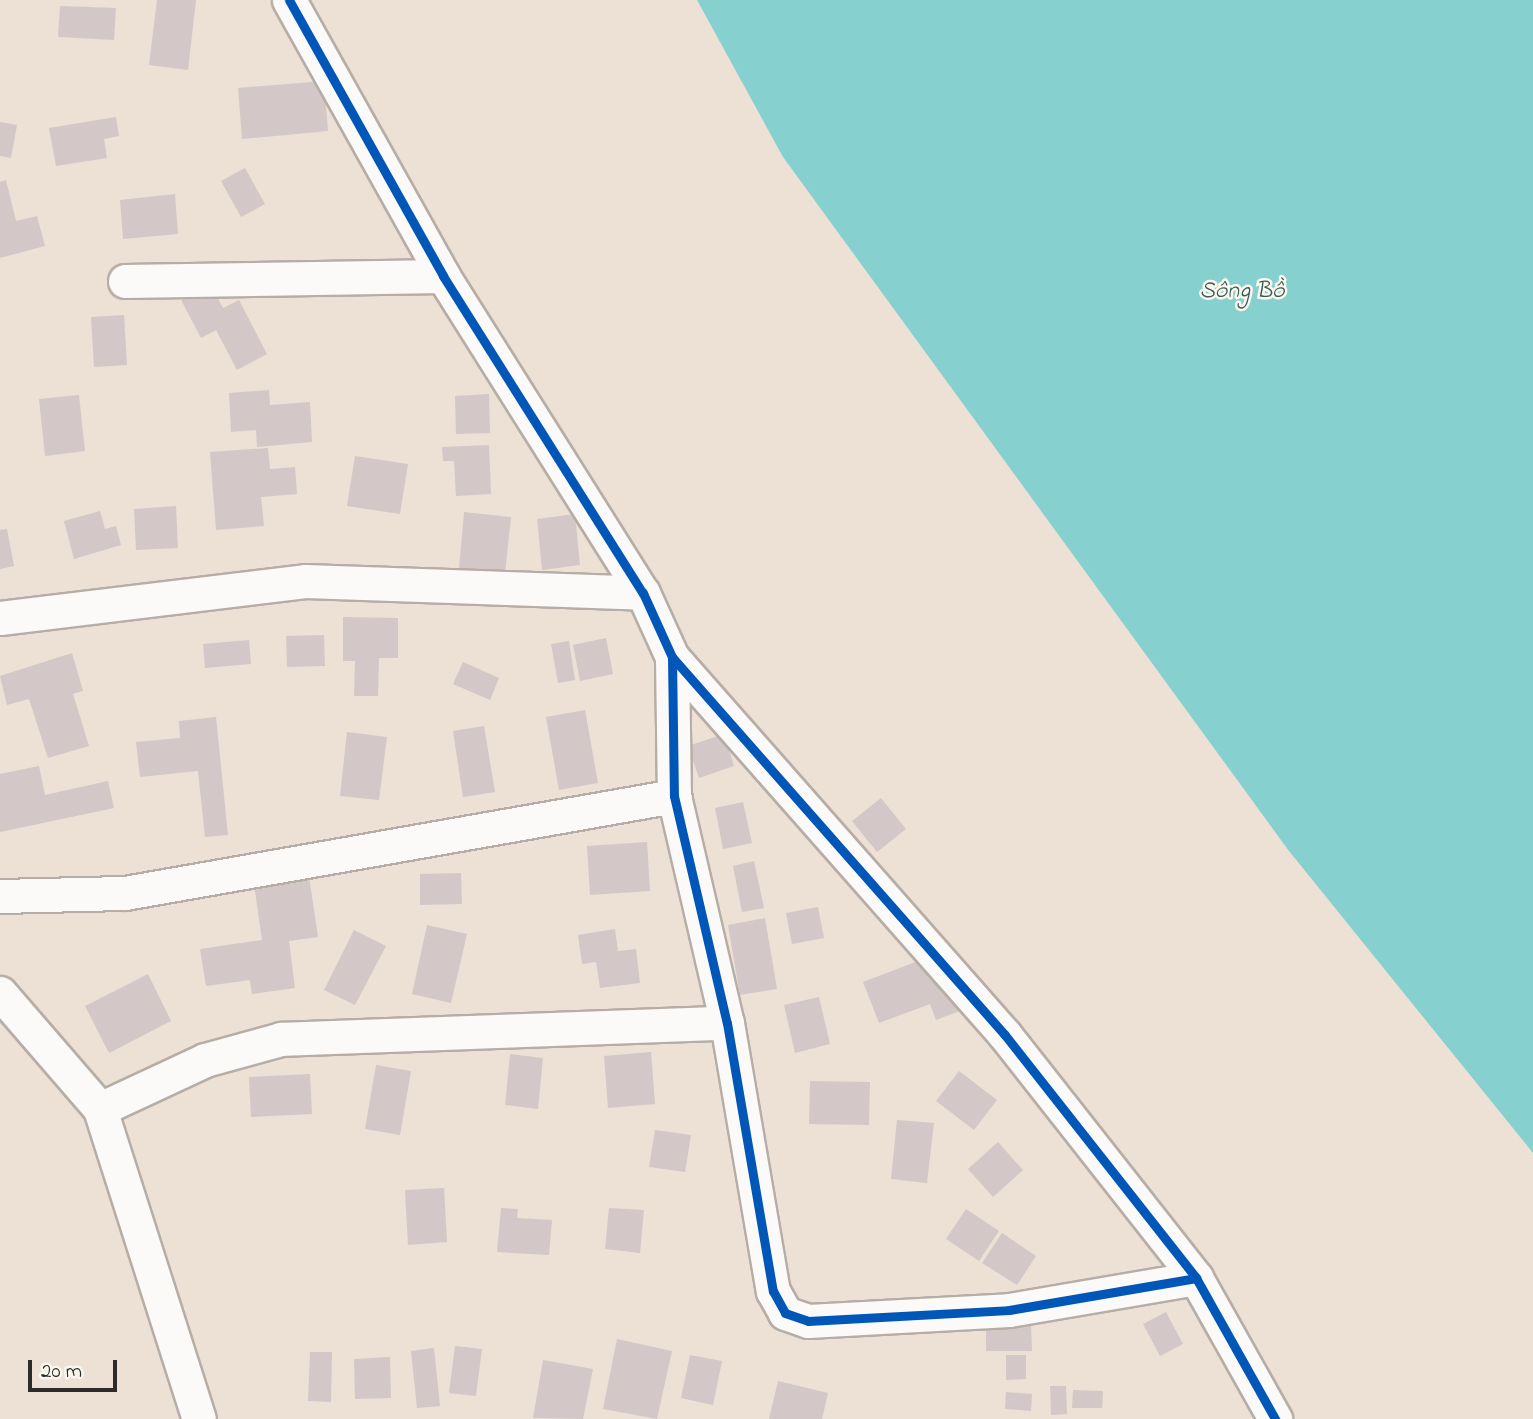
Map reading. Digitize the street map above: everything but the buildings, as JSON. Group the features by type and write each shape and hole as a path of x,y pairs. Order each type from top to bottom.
{"street":[{"path":"289,0 443,276 643,593 672,657 949,966 1196,1278 1275,1419"},
{"path":"125,281 443,276"},
{"path":"0,618 305,581 643,593"},
{"path":"672,657 674,796 727,1023 776,1303 795,1319 1009,1310 1196,1278"},
{"path":"0,896 125,892 674,796"},
{"path":"0,993 100,1109 199,1419"},
{"path":"100,1109 205,1060 281,1039 727,1023"}],"water":[{"name":"Sông Bồ","path":"697,0 1533,0 1533,1153 1289,851 783,157"}],"cycle path":[{"path":"289,0 443,276 643,593 672,657 1005,1035 1196,1278 1275,1419"},
{"path":"672,657 674,796 727,1023 773,1291 785,1313 808,1321 1009,1310 1196,1278"}]}
